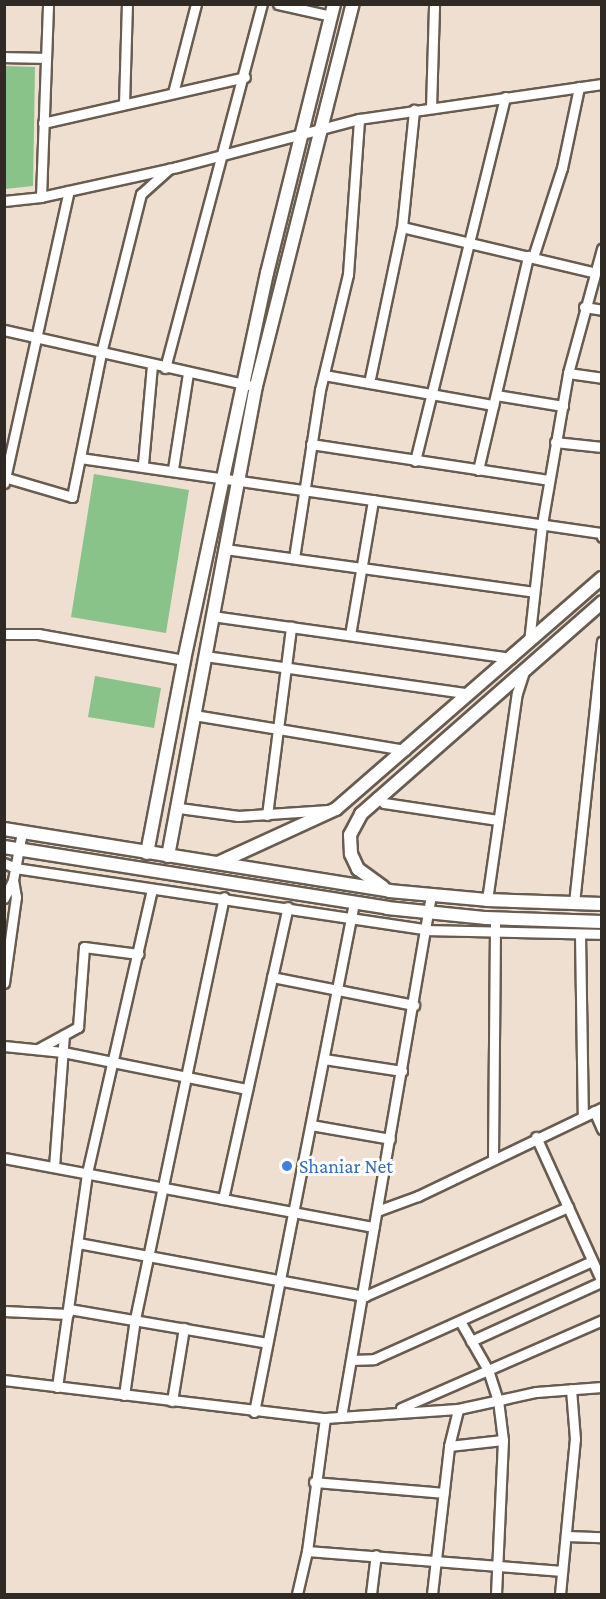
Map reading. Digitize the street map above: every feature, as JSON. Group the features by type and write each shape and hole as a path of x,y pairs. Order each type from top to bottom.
{"main road":[{"path":"250,385 322,129 353,4"},
{"path":"147,853 184,660 231,480 303,133 332,10"},
{"path":"168,856 179,808 225,549 231,480"},
{"path":"217,864 336,809 378,775 466,693 511,658 602,578"},
{"path":"389,891 358,869 351,854 351,835 361,814 387,786 525,665 601,603"},
{"path":"378,775 387,786"},
{"path":"4,829 389,891 487,900 602,904"},
{"path":"4,848 430,913 495,919 602,922"}],"street":[{"path":"41,197 48,4"},
{"path":"124,104 127,4"},
{"path":"173,93 196,4"},
{"path":"165,368 199,255 220,157 246,77 262,4"},
{"path":"278,4 332,10"},
{"path":"431,108 434,4"},
{"path":"4,57 45,58"},
{"path":"43,123 246,77"},
{"path":"4,201 41,197 170,169 359,119 602,84"},
{"path":"478,470 531,257 562,168 579,87"},
{"path":"415,461 429,396 505,98"},
{"path":"369,383 402,227 414,110"},
{"path":"294,558 311,444 352,246 359,119"},
{"path":"141,194 170,169"},
{"path":"5,478 72,497 101,353 141,194 141,186 133,176"},
{"path":"4,483 69,191"},
{"path":"402,227 593,272"},
{"path":"529,642 542,524 555,442 584,307 602,249"},
{"path":"584,307 602,310"},
{"path":"4,330 165,368 250,385"},
{"path":"143,464 152,365"},
{"path":"173,469 188,373"},
{"path":"568,373 602,378"},
{"path":"324,375 429,396 494,405"},
{"path":"496,395 562,406"},
{"path":"555,442 602,447"},
{"path":"311,444 548,480"},
{"path":"80,458 143,464 231,480 601,533"},
{"path":"350,635 373,500"},
{"path":"225,549 534,592"},
{"path":"601,603 602,610"},
{"path":"212,616 511,658"},
{"path":"267,815 291,627"},
{"path":"4,634 38,634 184,660"},
{"path":"574,903 602,641"},
{"path":"205,656 466,693"},
{"path":"487,900 517,693 525,665"},
{"path":"194,716 405,750"},
{"path":"377,797 384,803 498,820"},
{"path":"179,808 214,815 267,815 336,809"},
{"path":"4,898 13,880 22,832"},
{"path":"4,863 15,868 152,889 224,897 428,930 602,934"},
{"path":"4,983 16,897 13,880"},
{"path":"57,1387 87,1173 139,954 152,889"},
{"path":"341,1417 365,1296 374,1227 428,930 431,895"},
{"path":"124,1395 135,1319 224,897"},
{"path":"254,1412 354,903"},
{"path":"222,1199 288,907"},
{"path":"493,1158 495,919"},
{"path":"580,934 583,1116"},
{"path":"38,1049 78,1028 84,947 139,954"},
{"path":"272,976 414,1005"},
{"path":"54,1167 64,1035"},
{"path":"4,1046 63,1052 247,1089"},
{"path":"324,1059 402,1071"},
{"path":"377,1211 418,1196 598,1109 602,1129"},
{"path":"311,1125 390,1139"},
{"path":"471,1341 600,1282 537,1137"},
{"path":"4,1158 374,1227"},
{"path":"78,1243 365,1296 568,1207"},
{"path":"351,1360 374,1359 590,1262"},
{"path":"4,1311 69,1312 135,1319 267,1343"},
{"path":"394,1411 602,1320"},
{"path":"460,1322 488,1370 498,1400 503,1440 496,1594"},
{"path":"172,1401 184,1328"},
{"path":"4,1380 254,1412 325,1418 394,1411 458,1409 498,1400 571,1389 602,1387"},
{"path":"560,1594 574,1439 571,1389"},
{"path":"432,1594 449,1446 458,1409"},
{"path":"297,1594 307,1551 314,1482 325,1418"},
{"path":"449,1446 503,1440"},
{"path":"314,1482 444,1493"},
{"path":"566,1536 602,1537"},
{"path":"307,1551 376,1555 435,1564 562,1571"},
{"path":"371,1594 376,1555"}],"green space":[{"path":"5,66 35,67 33,186 5,189"},
{"path":"94,474 189,490 166,633 71,617"},
{"path":"95,676 161,688 154,728 88,717"}],"place":[{"name":"Shaniar Net","path":"287,1166"}]}
